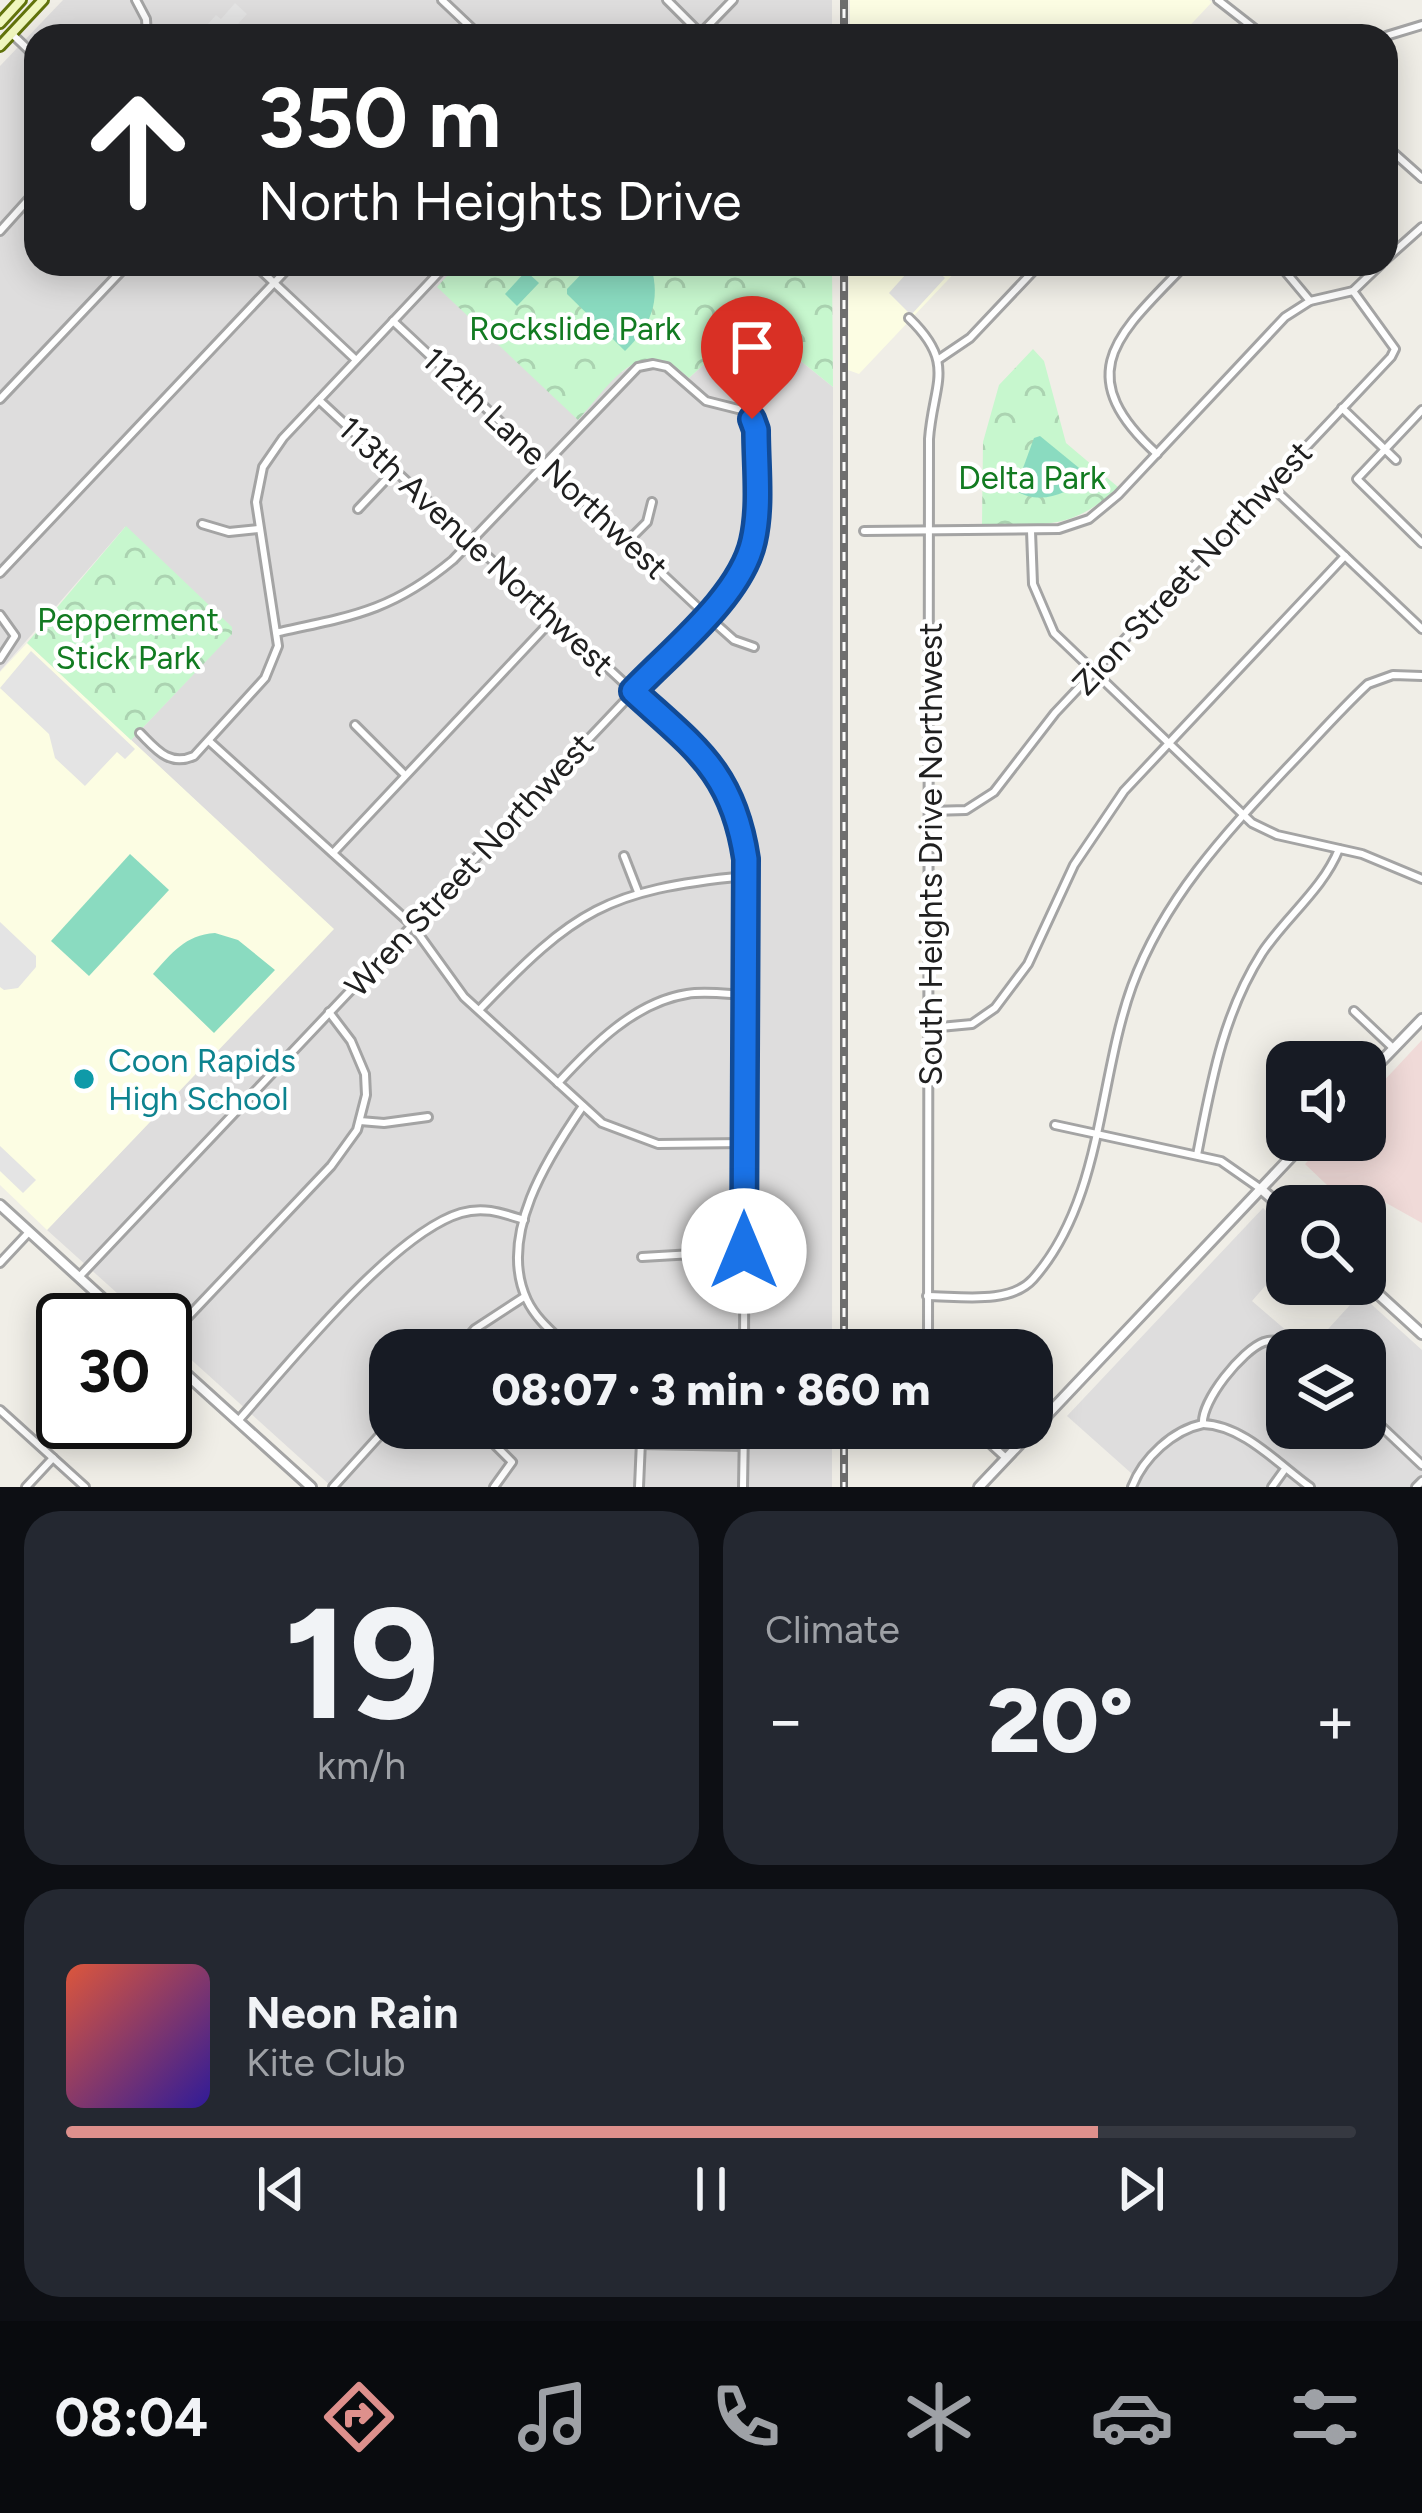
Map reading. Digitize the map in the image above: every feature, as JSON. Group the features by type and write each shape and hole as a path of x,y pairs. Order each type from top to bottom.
{"main road":[{"path":"0,23 21,0"},
{"path":"0,46 43,0"}],"street":[{"path":"442,0 467,24"},
{"path":"668,0 691,24"},
{"path":"712,24 733,0"},
{"path":"1218,0 1249,24"},
{"path":"0,23 24,46"},
{"path":"1398,157 1422,178"},
{"path":"0,231 24,204"},
{"path":"1398,248 1422,227"},
{"path":"0,399 117,276"},
{"name":"113th Avenue Northwest","path":"267,276 356,361"},
{"path":"0,573 281,276"},
{"path":"140,733 176,760 194,756 265,678 275,658 279,632 258,529 262,467 283,438 435,276"},
{"path":"909,318 932,343 939,359 970,338 1029,276"},
{"path":"1157,454 1126,424 1110,389 1114,343 1175,276"},
{"path":"1289,276 1310,301"},
{"path":"864,531 1031,531 1070,527 1097,514 1285,317 1310,301 1353,291 1368,276"},
{"name":"Zion Street Northwest","path":"928,811 954,812 982,803 1092,673 1395,349 1353,291"},
{"name":"112th Lane Northwest","path":"393,321 706,615 734,640 754,647"},
{"name":"South Heights Drive Northwest","path":"928,1329 929,439 940,385 939,359"},
{"name":"Wren Street Northwest","path":"79,1277 706,615 747,564 753,541 756,430 746,411 706,400 667,367 646,365 630,374 546,463"},
{"name":"113th Avenue Northwest","path":"319,400 703,756 727,789 740,824 745,876 744,1329"},
{"path":"1342,408 1396,460"},
{"path":"1422,410 1357,479 1422,543"},
{"path":"279,632 357,616 402,598 470,542 546,463"},
{"path":"358,508 394,471"},
{"path":"1270,485 1422,629"},
{"path":"627,542 647,522 652,502"},
{"path":"1412,533 1422,522"},
{"path":"202,524 229,532 258,529"},
{"path":"1031,531 1033,584 1042,612 1061,642 1243,815 1268,832 1384,862 1422,879"},
{"path":"929,1028 972,1024 1006,996 1028,964 1093,834 1124,790 1346,556"},
{"path":"0,615 15,636 0,659"},
{"path":"333,853 552,620"},
{"path":"927,1296 1006,1294 1034,1278 1075,1204 1120,1022 1142,963 1186,884 1243,815 1368,684 1393,675 1422,676"},
{"path":"355,725 405,775"},
{"path":"209,741 412,925 452,982 602,1123 658,1144 744,1143"},
{"path":"1197,1155 1220,1041 1245,984 1282,926 1322,881 1339,850"},
{"path":"624,856 639,893"},
{"path":"479,1010 570,923 639,893 745,876"},
{"path":"558,1083 611,1031 652,1006 687,994 744,994"},
{"path":"1354,1011 1393,1048"},
{"path":"192,1313 352,1140 366,1095 365,1073 351,1041 329,1012"},
{"path":"1386,1056 1422,1018"},
{"path":"548,1329 525,1297 519,1234 552,1152 583,1106"},
{"path":"360,1121 428,1117"},
{"path":"1055,1125 1228,1165 1266,1193"},
{"path":"979,1487 1287,1161"},
{"path":"0,1205 96,1293"},
{"path":"238,1421 382,1265 418,1234 459,1213 487,1208 524,1220"},
{"path":"0,1263 29,1232"},
{"path":"642,1257 744,1251"},
{"path":"477,1329 525,1297"},
{"path":"1386,1301 1422,1334"},
{"path":"1203,1424 1208,1398 1266,1342"},
{"path":"192,1379 311,1487"},
{"path":"0,1410 85,1487"},
{"path":"1132,1487 1139,1471 1167,1442 1203,1424 1238,1435 1310,1487"},
{"path":"1386,1431 1422,1465"},
{"path":"333,1487 369,1447"},
{"path":"494,1487 512,1462 499,1449"},
{"path":"639,1487 641,1449"},
{"path":"743,1487 744,1449"},
{"path":"996,1449 1006,1458"},
{"path":"26,1487 53,1458"},
{"path":"1272,1487 1285,1469"}],"shaded area":[{"path":"63,0 832,0 832,24 40,24"},
{"path":"850,0 1212,2 1191,24 850,24"},
{"path":"235,3 247,14 238,24 208,24 216,15 221,19"},
{"path":"24,41 24,276 477,276 622,372 638,360 656,358 672,363 689,378 751,321 833,387 832,1329 369,1329 369,1449 832,1449 832,1487 332,1487 192,1360 192,1293 117,1293 47,1230 333,929 131,740 232,633 125,527 0,671 0,66"},
{"path":"849,276 952,276 859,374 848,370"},
{"path":"904,276 945,278 911,315 889,293"},
{"path":"27,643 334,929 47,1230 0,1185 0,672"},
{"path":"31,651 135,749 125,759 117,752 85,786 55,758 49,734 0,688"},
{"path":"0,922 36,956 36,967 18,988 0,987"},
{"path":"1422,1040 1422,1223 1386,1203 1386,1185 1327,1185 1305,1164 1386,1161 1386,1079"},
{"path":"0,1146 36,1180 23,1193 0,1171"},
{"path":"1263,1208 1266,1285 1252,1301 1285,1329 1266,1329 1266,1449 1386,1449 1386,1329 1328,1329 1350,1305 1372,1305 1422,1350 1422,1487 1138,1487 1140,1481 1067,1416"}],"green space":[{"name":"Rockslide Park","path":"447,276 832,276 833,387 751,321 689,378 655,360 627,368 578,420 437,287"},
{"path":"521,276 531,276 539,283 517,306 505,294"},
{"path":"579,276 653,276 652,312 625,351 567,289"},
{"name":"Delta Park","path":"1033,349 1044,361 1066,443 1118,487 1071,518 1039,524 982,524 983,442 999,385"},
{"path":"1040,436 1085,477 1061,493 1033,497 1015,490 1034,438"},
{"name":"Pepperment Stick Park","path":"126,526 232,627 232,634 131,740 27,643"},
{"path":"130,854 169,890 89,976 51,941"},
{"path":"215,933 238,940 275,970 214,1033 153,974 187,941"}],"railway":[{"path":"844,0 844,24"},
{"path":"844,276 844,1329"},
{"path":"844,1449 844,1487"}],"place":[{"name":"Coon Rapids High School","path":"84,1079"}],"route":[{"path":"744,1251 746,859 740,824 716,771 633,691 728,592 747,564 757,502 752,419"}]}
